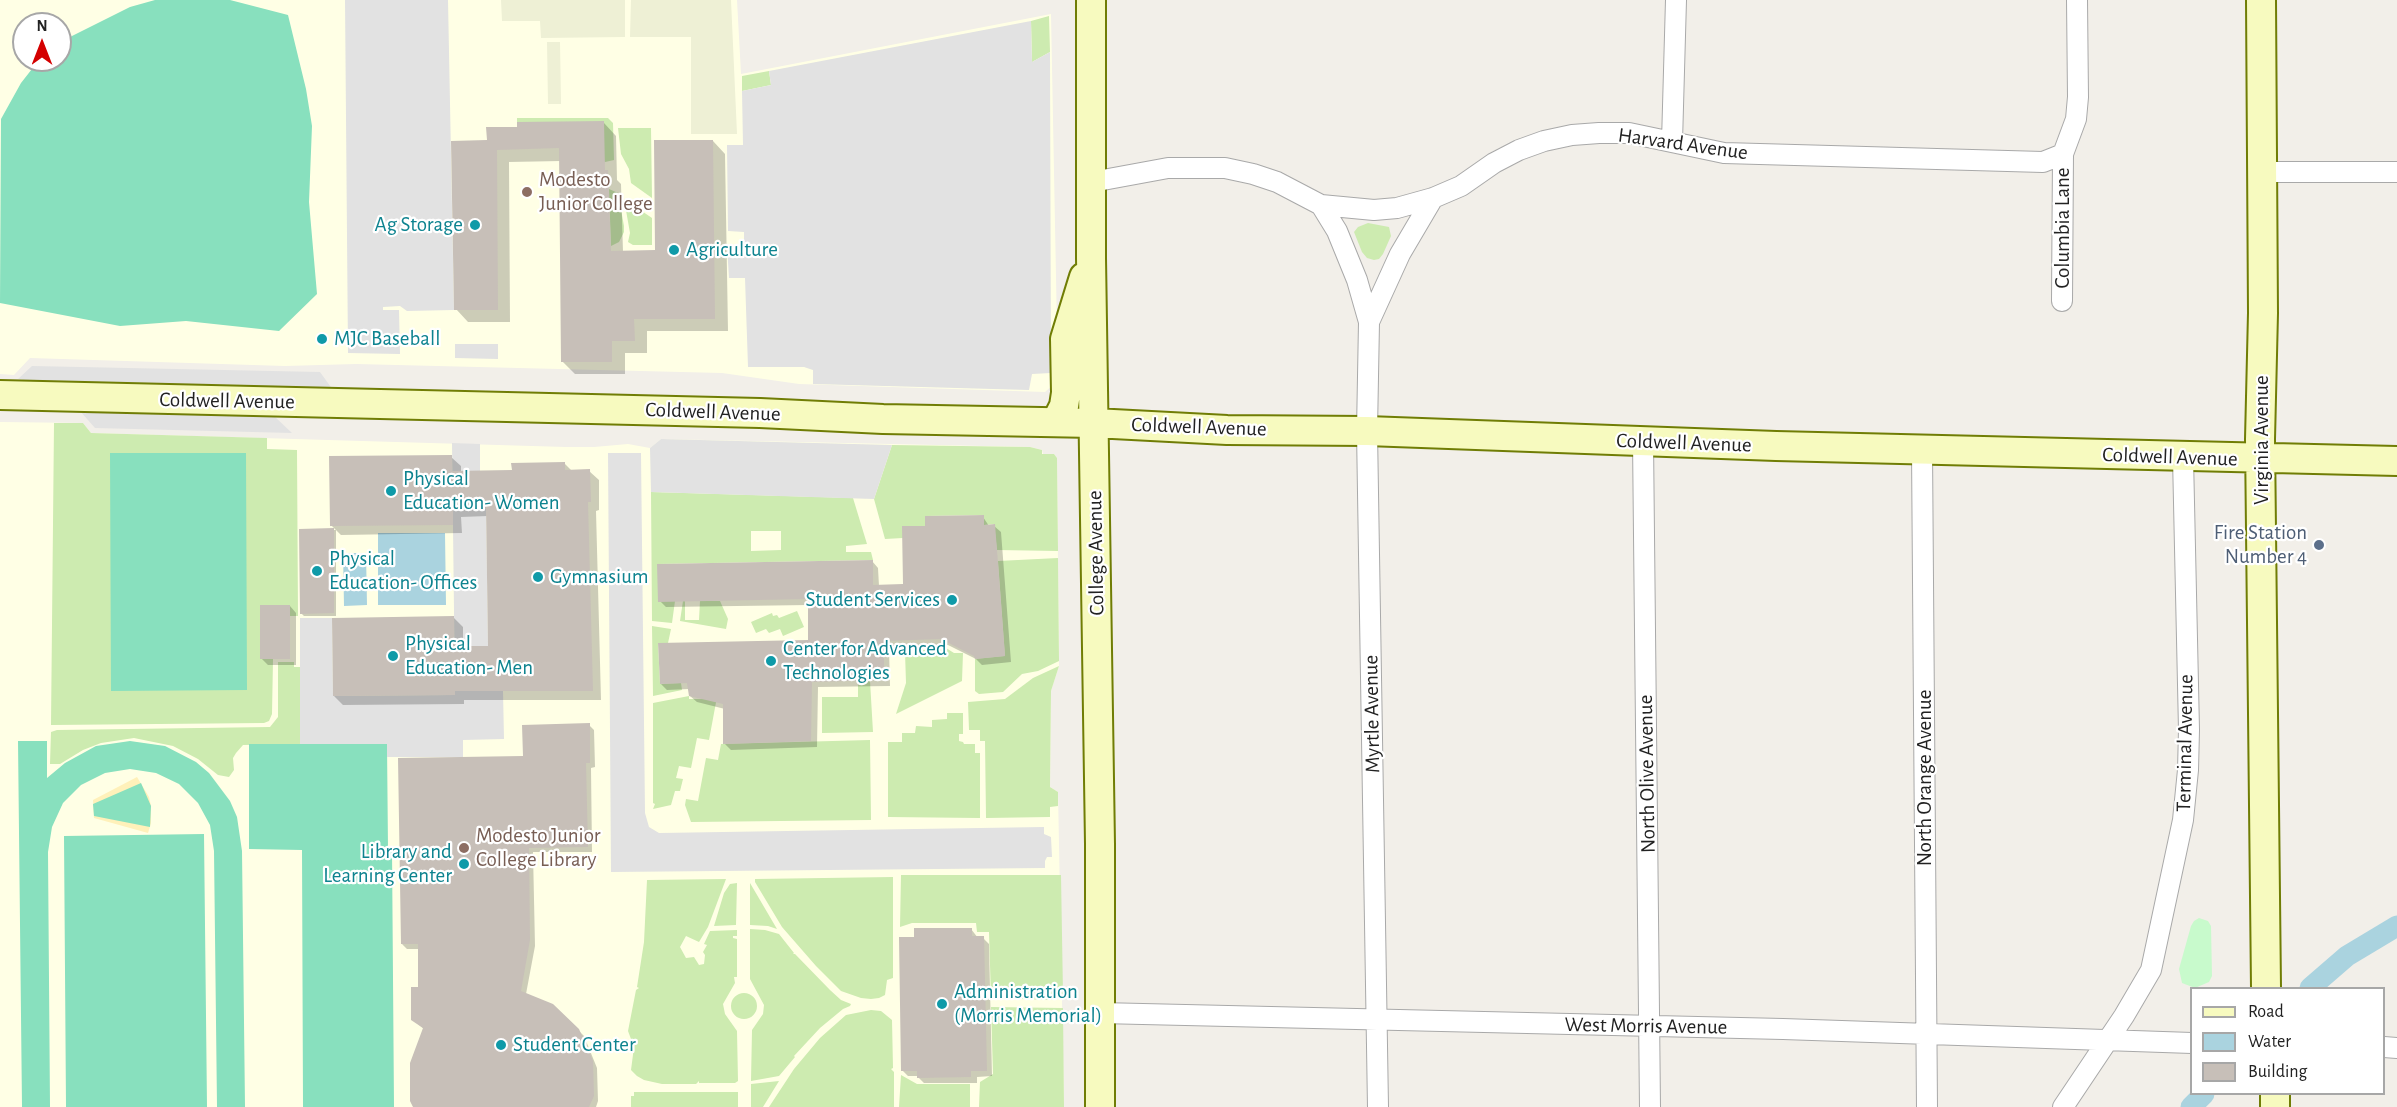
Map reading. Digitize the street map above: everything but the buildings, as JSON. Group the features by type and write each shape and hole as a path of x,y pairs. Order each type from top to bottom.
{"street":[{"name":"College Avenue","path":"1091,0 1091,258 1101,844 1100,1107"},
{"path":"1672,142 1676,0"},
{"name":"Columbia Lane","path":"2062,301 2066,146 2076,119 2079,97 2077,0"},
{"name":"Virginia Avenue","path":"2261,0 2263,171 2261,459 2266,987"},
{"name":"Harvard Avenue","path":"1092,182 1168,168 1225,168 1253,174 1277,183 1321,205 1374,210 1397,208 1433,198 1461,186 1494,163 1519,150 1544,141 1572,135 1629,134 1724,153 2043,162 2066,146"},
{"path":"2263,171 2397,172"},
{"name":"Myrtle Avenue","path":"1368,322 1400,254 1433,198"},
{"name":"Myrtle Avenue","path":"1321,205 1337,231 1358,280 1368,322 1367,431 1378,1107"},
{"path":"1056,422 1064,406 1066,393 1065,339 1091,258"},
{"name":"Coldwell Avenue","path":"0,395 748,412 884,419 1094,423 1227,430 1367,431 1502,438 1643,440 1776,446 2397,461"},
{"name":"North Olive Avenue","path":"1643,440 1650,1107"},
{"name":"North Orange Avenue","path":"1922,449 1927,1107"},
{"name":"Terminal Avenue","path":"2062,1107 2151,970 2183,820 2188,770 2188,730 2183,457"},
{"name":"West Morris Avenue","path":"1100,1012 2190,1043"}],"shaded area":[{"name":"Modesto Junior College","path":"0,0 737,0 741,74 1051,14 1058,382 1045,392 799,384 722,373 356,364 285,366 30,358 14,375 0,374"},
{"path":"345,0 448,0 454,310 407,311 400,306 383,307 383,310 399,310 400,354 348,353"},
{"path":"501,0 625,0 625,37 541,38 540,21 502,21"},
{"path":"631,0 731,0 737,134 691,134 691,37 630,37"},
{"path":"1031,21 1032,62 1050,52 1051,373 1032,374 1029,390 813,384 813,370 804,367 748,367 745,278 729,278 727,246 742,246 744,243 744,232 728,231 727,145 743,145 742,91 771,85 769,71"},
{"path":"547,42 560,42 561,104 548,104"},
{"path":"455,344 498,344 498,359 455,358"},
{"path":"32,366 320,372 333,390 34,382 18,379"},
{"path":"80,411 274,416 292,433 95,428"},
{"path":"0,422 83,423 91,433 566,447 628,444 650,448 661,439 1030,447 1042,450 1043,454 1054,454 1057,458 1059,666 1051,691 1050,787 1058,792 1064,1107 0,1107"},
{"path":"661,439 892,445 874,499 651,492 650,448"},
{"path":"452,443 480,444 480,507 486,507 488,646 482,691 503,691 504,739 463,740 463,757 387,757 387,744 300,744 300,618 332,618 333,696 455,695"},
{"path":"608,453 641,453 645,813 649,827 659,833 1044,827 1044,834 1051,837 1052,857 1047,857 1045,868 611,872"}],"green space":[{"path":"155,0 230,0 288,15 306,89 312,126 309,202 317,294 279,331 186,321 120,326 0,303 1,119 30,72 72,72 72,36 130,7"},
{"path":"1049,16 1050,52 1032,62 1031,21"},
{"path":"769,71 771,85 742,91 742,76"},
{"path":"517,118 608,118 613,123 614,160 605,162 517,122"},
{"path":"618,128 651,128 652,198 631,183 629,169 621,154"},
{"path":"609,189 618,193 624,226 619,242 611,246"},
{"path":"624,199 652,218 652,245 633,245 628,242 630,233"},
{"path":"1368,223 1389,227 1391,236 1379,259 1367,258 1354,232 1358,227"},
{"path":"54,423 83,423 91,433 267,438 267,449 297,450 298,616 290,616 290,605 260,605 260,659 273,659 272,714 269,721 264,723 51,725"},
{"path":"892,445 1030,447 1042,450 1042,454 1054,454 1057,458 1058,551 997,550 994,524 984,525 983,515 925,516 925,526 903,527 903,538 885,539 874,499"},
{"path":"110,453 246,453 247,690 111,691"},
{"path":"651,492 853,498 867,544 846,546 846,552 871,552 873,560 658,564 675,601 672,623 652,621","holes":["751,531 781,531 781,550 751,551"]},
{"path":"1058,558 1059,661 1038,671 1022,674 1003,692 979,694 975,691 975,659 1005,656 998,561"},
{"path":"683,601 685,601 685,620 699,620 700,601 720,601 728,619 726,629 680,621"},
{"path":"797,611 804,627 783,636 780,629 769,633 766,629 756,633 751,622 772,613 773,616 777,615 779,618"},
{"path":"652,626 671,629 668,643 658,643 660,684 681,683 682,690 653,696"},
{"path":"946,648 954,653 963,653 962,681 896,714 906,683 905,652"},
{"path":"278,662 294,662 294,667 300,667 300,744 243,745 233,758 234,770 229,777 218,775 198,759 173,746 134,738 101,743 83,750 60,764 50,764 51,732 57,730 270,727 278,717"},
{"path":"1059,666 1051,691 1050,787 1058,792 1058,806 1050,807 1050,817 986,818 985,741 980,741 980,730 969,730 968,702 1005,699 1033,678"},
{"path":"858,681 870,681 873,732 822,733 822,697 858,697"},
{"path":"689,696 689,699 717,697 709,740 697,738 691,768 679,766 676,778 683,779 680,791 675,791 671,805 653,809 655,804 653,803 653,703"},
{"path":"947,713 963,713 963,734 959,734 959,741 964,744 975,744 975,753 980,753 980,818 888,817 888,742 902,742 902,733 915,733 916,726 932,727 932,720 947,719"},
{"path":"870,740 871,820 691,822 685,805 686,799 698,801 706,758 718,760 721,744"},
{"path":"18,741 47,741 47,778 65,763 96,746 130,741 165,746 196,762 209,773 230,801 237,817 242,851 245,1107 217,1107 214,851 210,825 198,803 179,784 156,773 130,769 105,773 81,785 63,803 52,827 48,852 50,1107 22,1107"},
{"path":"249,744 387,744 388,849 392,849 394,1107 303,1107 302,850 249,849"},
{"path":"141,783 151,806 150,827 94,816 93,804"},
{"path":"204,834 207,1107 66,1107 64,836"},
{"path":"901,875 1061,875 1063,994 1051,1000 991,998 989,932 977,932 976,923 912,923 900,927"},
{"path":"893,877 893,978 887,980 885,995 871,999 841,991 816,966 782,927 755,882 755,879"},
{"path":"726,879 708,927 699,942 686,936 680,947 686,958 694,957 699,965 704,964 703,952 707,945 704,944 710,931 737,930 737,936 733,938 737,939 737,977 734,977 735,983 723,1004 725,1014 737,1031 738,1081 735,1083 699,1083 699,1081 696,1084 662,1084 644,1080 631,1070 634,1047 628,1031 636,990 639,988 637,987 644,942 647,880"},
{"path":"737,883 736,925 714,926 724,893 730,884"},
{"path":"750,883 777,929 750,925"},
{"path":"2199,918 2208,921 2211,926 2212,976 2209,982 2197,987 2182,983 2179,969 2194,921"},
{"path":"750,929 779,934 793,954 830,990 841,1000 851,1004 820,1028 779,1076 751,1081 752,1030 763,1014 764,1005 750,979"},
{"path":"744,993 753,997 757,1006 753,1015 744,1019 735,1015 731,1006 735,997"},
{"path":"991,1007 1063,1008 1064,1107 979,1107 980,1082 993,1074"},
{"path":"871,1010 881,1011 892,1020 893,1068 891,1069 894,1072 894,1107 769,1107 794,1069 820,1038 846,1015"},
{"path":"901,1075 917,1084 970,1084 970,1107 899,1107"},
{"path":"779,1081 763,1107 751,1107 751,1084"},
{"path":"634,1092 738,1092 738,1107 631,1107 631,1096 634,1096"}],"sand":[{"path":"137,777 149,797 151,806 151,823 148,833 94,818 93,800"}],"water":[{"path":"378,533 445,533 446,605 378,605"},
{"path":"343,553 366,553 367,605 344,606"}],"waterway":[{"path":"2311,987 2347,956 2397,926"},
{"path":"2191,1107 2203,1095"}],"place":[{"name":"Modesto Junior College","path":"527,192"},
{"name":"Ag Storage","path":"475,225"},
{"name":"Agriculture","path":"674,250"},
{"name":"MJC Baseball","path":"322,339"},
{"name":"Physical Education- Women","path":"391,491"},
{"name":"Fire Station Number 4","path":"2319,545"},
{"name":"Physical Education- Offices","path":"317,571"},
{"name":"Gymnasium","path":"538,577"},
{"name":"Student Services","path":"952,600"},
{"name":"Physical Education- Men","path":"393,656"},
{"name":"Center for Advanced Technologies","path":"771,661"},
{"name":"Modesto Junior College Library","path":"464,848"},
{"name":"Library and Learning Center","path":"464,864"},
{"name":"Administration (Morris Memorial)","path":"942,1004"},
{"name":"Student Center","path":"501,1045"}]}
